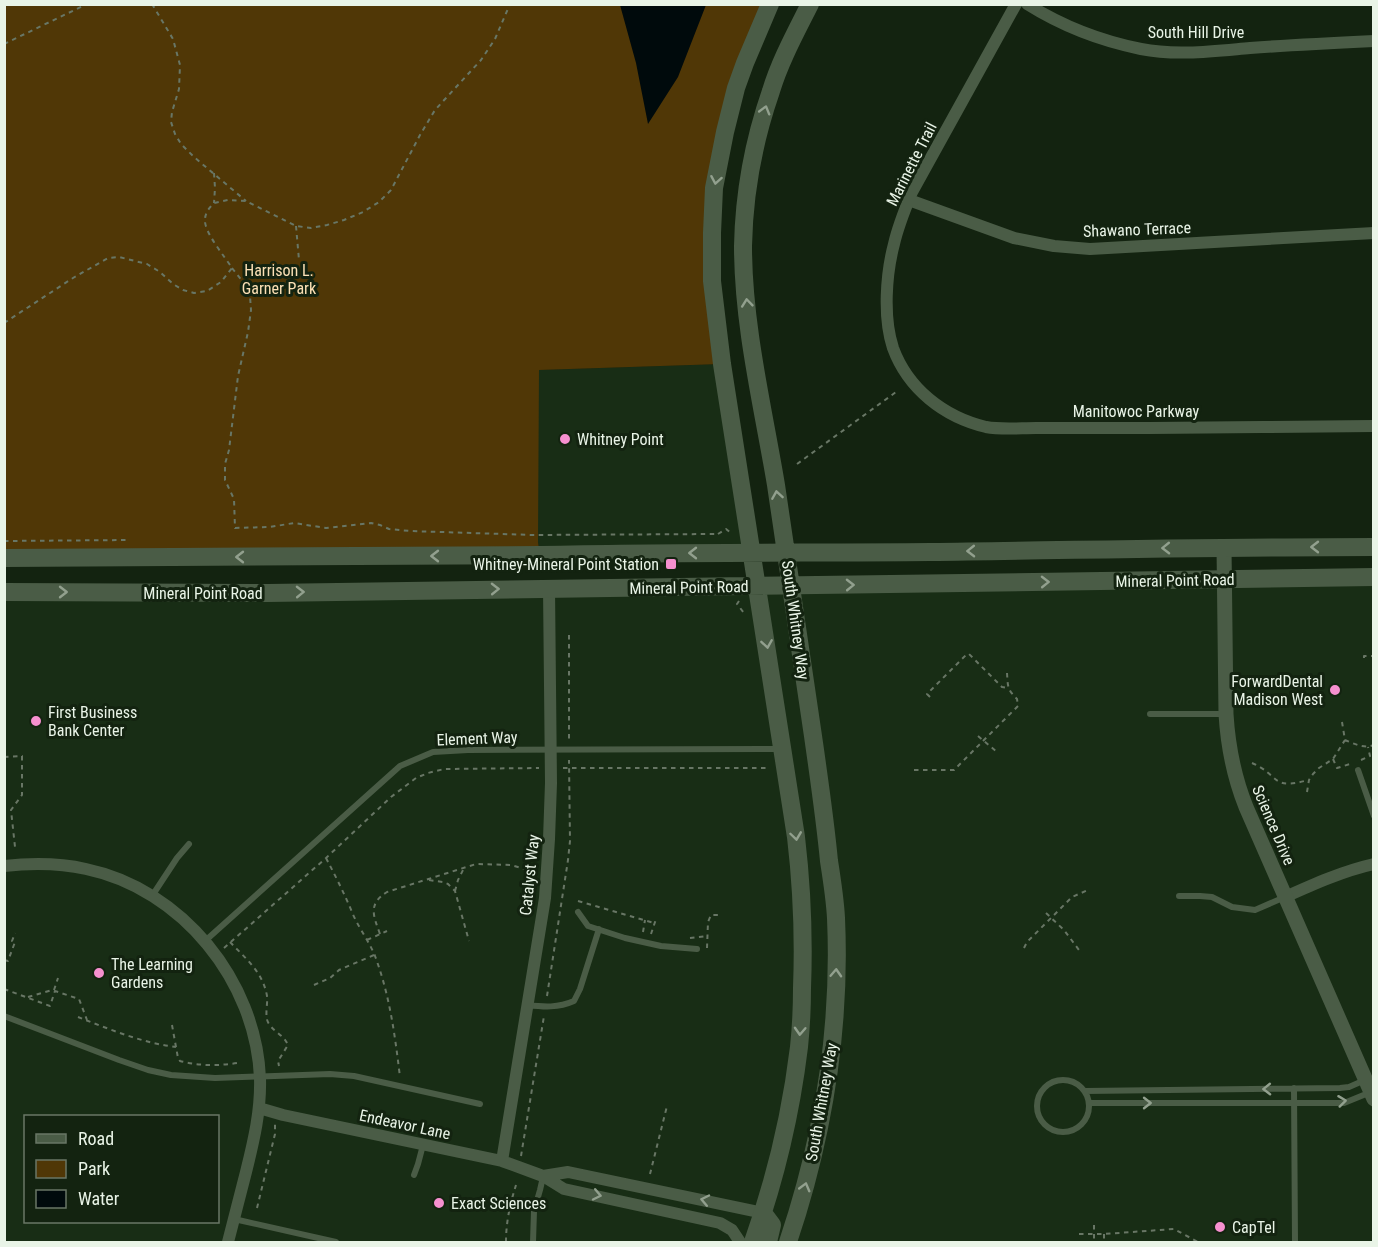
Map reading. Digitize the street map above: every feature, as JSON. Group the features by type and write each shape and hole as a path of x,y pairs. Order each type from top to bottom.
{"main road":[{"name":"South Whitney Way","path":"753,1242 775,1173 799,1046 802,999 802,886 783,749 722,364 712,281 712,233 714,188 725,132 745,63 770,4"},
{"name":"South Whitney Way","path":"788,1242 805,1189 822,1117 829,1072 837,962 836,914 787,553 754,362 743,246 748,190 757,138 771,89 810,4"},
{"name":"Mineral Point Road","path":"4,558 1374,547"},
{"name":"Mineral Point Road","path":"4,592 268,593 1374,577"},
{"path":"763,1213 772,1225 768,1242"}],"street":[{"name":"Marinette Trail","path":"913,383 893,347 887,315 888,277 893,245 909,200 1016,4"},
{"name":"South Hill Drive","path":"1027,4 1083,33 1143,49 1205,51 1374,41"},
{"name":"Shawano Terrace","path":"909,200 1014,238 1054,246 1090,249 1374,233"},
{"name":"Manitowoc Parkway","path":"913,383 943,411 974,424 990,427 1086,429 1374,426"},
{"name":"Science Drive","path":"1224,547 1227,736 1237,784 1370,1090"},
{"name":"Catalyst Way","path":"502,1161 545,898 549,839 549,588"},
{"path":"4,866 40,863 62,865 87,869 127,883 152,896 186,922 205,941 226,970 247,1011 260,1076 259,1108 254,1140 228,1242"},
{"path":"1286,897 1334,876 1374,864"},
{"name":"Endeavor Lane","path":"259,1108 502,1161 543,1176 564,1189 720,1223 732,1230 740,1242"},
{"name":"Endeavor Lane","path":"543,1176 568,1172 763,1213"}],"lane":[{"path":"1150,714 1226,714"},
{"name":"Element Way","path":"205,941 400,766 433,752 783,749"},
{"path":"1358,770 1374,816"},
{"path":"152,896 189,844"},
{"path":"1179,896 1212,897 1232,907 1255,910 1286,897"},
{"path":"578,912 588,926 625,938 661,946 696,949"},
{"path":"527,1005 562,1006 574,1001 599,929"},
{"path":"4,1016 118,1060 171,1075 199,1078 330,1074 354,1076 480,1104"},
{"path":"1062,1080 1071,1081 1085,1091 1089,1112 1079,1126 1071,1131 1063,1132 1054,1131 1046,1126 1037,1111 1037,1102 1046,1087 1062,1080"},
{"path":"1085,1091 1349,1087 1370,1090"},
{"path":"1294,1088 1295,1242"},
{"path":"1089,1103 1344,1103 1370,1090"},
{"path":"414,1175 423,1144"},
{"path":"533,1242 534,1211 543,1176"},
{"path":"234,1219 336,1242"}],"path":[{"path":"4,44 87,4"},
{"path":"152,4 173,39 180,65 179,88 171,123 181,144 246,201 296,226 311,228 344,220 363,212 379,202 391,190 435,110 481,60 495,39 510,4"},
{"path":"214,173 216,188 214,203 207,211 204,222 209,233 244,283 251,310 238,376 229,450 225,464 225,480 234,499 235,528 294,524 326,528 371,523 389,529 431,532 533,535 716,534 726,529 732,534"},
{"path":"214,203 228,200 246,201"},
{"path":"296,226 299,260"},
{"path":"4,323 108,258 118,257 147,264 173,284 194,293 207,291 221,282 232,268"},
{"path":"797,464 896,392"},
{"path":"4,541 99,540"},
{"path":"737,604 744,612 746,622"},
{"path":"569,634 569,739"},
{"path":"930,697 927,694 967,654 1002,687 1008,688"},
{"path":"1364,658 1364,656 1374,656"},
{"path":"914,770 954,770 1018,706 1017,699 1008,688 1007,673"},
{"path":"940,680 944,684"},
{"path":"1307,792 1310,780 1318,768 1333,759 1345,740 1342,722"},
{"path":"978,736 997,752"},
{"path":"1345,740 1360,746 1374,745"},
{"path":"4,757 22,756 22,795 11,810 15,847"},
{"path":"519,1167 568,860 570,842 569,761"},
{"path":"1252,763 1281,783 1289,785 1310,780"},
{"path":"224,948 327,858 405,785 416,778 444,769 539,768"},
{"path":"560,768 769,768"},
{"path":"327,858 374,955 381,975 392,1016 401,1087"},
{"path":"380,934 373,915 375,902 387,892 476,864 511,865 531,871"},
{"path":"455,891 465,867"},
{"path":"427,880 443,882 455,891 469,941"},
{"path":"1024,948 1027,942 1072,897 1088,890"},
{"path":"579,901 654,923"},
{"path":"1046,913 1064,930 1079,950"},
{"path":"707,948 708,922 711,915 721,915"},
{"path":"645,921 642,932 651,934 656,919"},
{"path":"367,940 387,930"},
{"path":"4,960 8,961 15,942 12,941 15,933"},
{"path":"681,939 707,936"},
{"path":"230,942 247,958 261,978 267,996 267,1020 282,1035 288,1045 278,1061 279,1075"},
{"path":"314,985 330,978 339,970 374,955"},
{"path":"4,988 50,1006 58,978"},
{"path":"27,996 52,990 79,999 87,1020"},
{"path":"78,1017 131,1036 176,1047"},
{"path":"172,1025 180,1061 215,1065 237,1063"},
{"path":"650,1174 668,1106"},
{"path":"257,1208 275,1134 275,1124"},
{"path":"506,1242 506,1225 516,1185"},
{"path":"1094,1225 1094,1242"},
{"path":"1079,1234 1174,1229 1198,1242"},
{"path":"1104,1234 1104,1242"}],"shaded area":[{"path":"722,364 752,553 540,555 538,542 538,370"},
{"path":"1373,577 1373,1242 5,1242 5,592"}],"green space":[{"name":"Harrison L. Garner Park","path":"4,5 770,5 714,188 722,364 539,370 538,542 540,555 5,558"}],"water":[{"path":"620,5 706,5 678,77 648,124 636,63"}],"place":[{"name":"Whitney Point","path":"565,439"},
{"name":"Whitney-Mineral Point Station","path":"671,564"},
{"name":"ForwardDental Madison West","path":"1335,690"},
{"name":"First Business Bank Center","path":"36,721"},
{"name":"The Learning Gardens","path":"99,973"},
{"name":"Exact Sciences","path":"439,1203"},
{"name":"CapTel","path":"1220,1227"}]}
